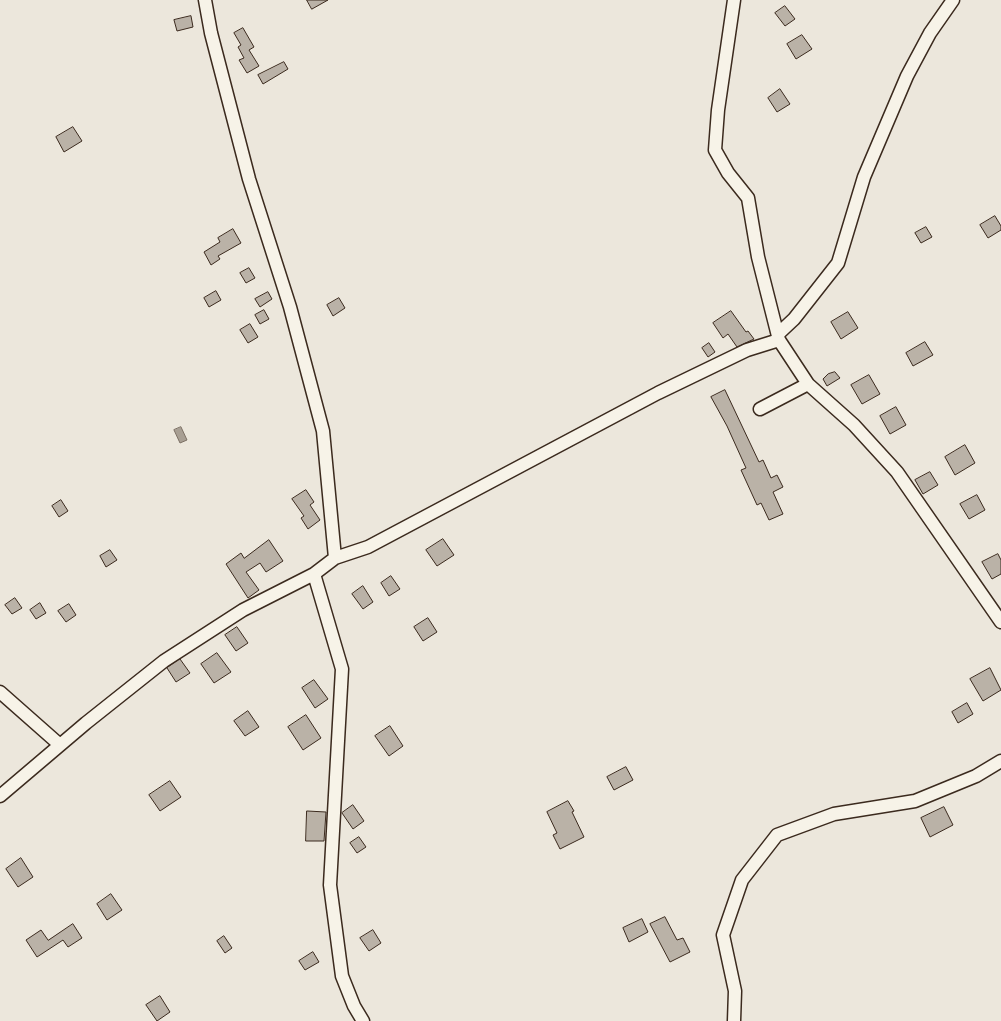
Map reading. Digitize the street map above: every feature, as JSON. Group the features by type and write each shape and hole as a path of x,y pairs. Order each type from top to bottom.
{"street":[{"path":"205,0 211,33 249,179 290,307 323,431 335,558"},
{"path":"734,0 718,110 715,150 728,173 748,198 758,257 779,337 808,384 854,425 897,472 1001,622"},
{"path":"0,796 60,745 164,661 243,610 314,574 335,558 368,547 658,393 747,350 779,337 838,263 864,177 907,76 930,33 953,0"},
{"path":"760,409 808,384"},
{"path":"314,574 342,669 330,885 342,976 354,1006 363,1021"},
{"path":"0,692 60,745"},
{"path":"734,1021 735,991 723,935 742,880 777,835 834,814 916,801 976,776 1001,761"}],"shaded area":[{"path":"181,427 187,440 180,443 174,430"}],"building":[{"path":"307,0 328,0 312,9"},
{"path":"785,6 795,19 785,26 775,13"},
{"path":"191,16 193,27 177,31 174,20"},
{"path":"243,28 254,47 249,50 259,66 247,73 239,60 244,58 238,47 241,45 234,33"},
{"path":"802,35 812,49 796,59 787,44"},
{"path":"284,62 288,69 263,84 258,75"},
{"path":"780,89 790,104 777,112 768,98"},
{"path":"73,127 82,141 64,152 56,137"},
{"path":"995,216 1001,226 1001,230 988,238 980,225"},
{"path":"926,227 932,237 921,243 915,233"},
{"path":"233,229 241,243 218,256 220,259 211,265 204,252 220,242 218,238"},
{"path":"249,268 255,278 246,283 240,273"},
{"path":"216,291 221,300 209,307 204,298"},
{"path":"268,292 272,299 260,307 255,299"},
{"path":"339,298 345,308 333,316 327,305"},
{"path":"264,310 269,319 260,324 255,315"},
{"path":"731,311 746,332 748,331 754,339 737,347 728,334 723,338 713,323"},
{"path":"848,312 858,328 841,339 831,322"},
{"path":"250,324 258,337 248,343 240,330"},
{"path":"925,342 933,355 913,366 906,353"},
{"path":"709,343 715,352 708,357 702,348"},
{"path":"835,372 840,378 827,386 823,379 828,374"},
{"path":"869,375 880,394 862,404 851,385"},
{"path":"725,390 759,462 763,460 771,478 777,475 783,487 773,492 783,514 769,520 761,503 757,505 741,470 746,468 727,426 711,397"},
{"path":"896,407 906,425 890,434 880,416"},
{"path":"965,445 975,463 955,475 945,457"},
{"path":"930,472 938,485 923,494 915,480"},
{"path":"306,490 314,502 310,505 320,520 308,529 301,518 304,516 292,499"},
{"path":"977,495 985,510 969,519 960,504"},
{"path":"61,500 68,511 59,517 52,506"},
{"path":"443,539 454,555 437,566 426,550"},
{"path":"269,540 283,561 266,572 260,563 246,572 259,590 248,598 226,564 241,553 244,558"},
{"path":"110,550 117,560 106,567 100,556"},
{"path":"998,554 1001,560 1001,574 992,579 982,562"},
{"path":"391,576 400,589 389,596 381,583"},
{"path":"363,586 373,602 363,609 352,594"},
{"path":"15,598 22,608 12,614 5,605"},
{"path":"40,603 46,613 36,619 30,610"},
{"path":"69,604 76,615 66,622 58,611"},
{"path":"428,618 437,632 423,641 414,627"},
{"path":"237,627 248,643 236,651 225,635"},
{"path":"217,653 231,672 214,683 201,664"},
{"path":"180,659 190,673 176,682 167,668"},
{"path":"990,668 1001,690 983,701 970,679"},
{"path":"314,680 328,699 315,708 302,688"},
{"path":"967,703 973,714 958,723 952,712"},
{"path":"248,711 259,727 245,736 234,721"},
{"path":"306,715 321,738 303,750 288,727"},
{"path":"390,726 403,746 389,756 375,736"},
{"path":"626,767 633,780 614,790 607,777"},
{"path":"170,781 181,797 160,811 149,795"},
{"path":"568,801 574,811 572,812 584,837 560,849 553,835 557,833 547,812"},
{"path":"353,805 364,821 353,829 342,813"},
{"path":"944,807 953,825 930,837 921,818"},
{"path":"307,811 326,812 324,841 306,841"},
{"path":"359,837 366,847 357,853 350,843"},
{"path":"21,858 33,877 18,887 6,869"},
{"path":"111,894 122,910 107,920 97,904"},
{"path":"665,917 677,940 683,938 690,952 670,962 650,924"},
{"path":"642,919 648,932 629,942 623,928"},
{"path":"73,924 82,938 68,947 63,940 37,957 26,940 41,930 48,940"},
{"path":"373,930 381,943 369,951 360,938"},
{"path":"224,936 232,948 225,953 217,941"},
{"path":"313,952 319,962 305,970 299,961"},
{"path":"160,996 170,1012 157,1021 146,1005"}]}
